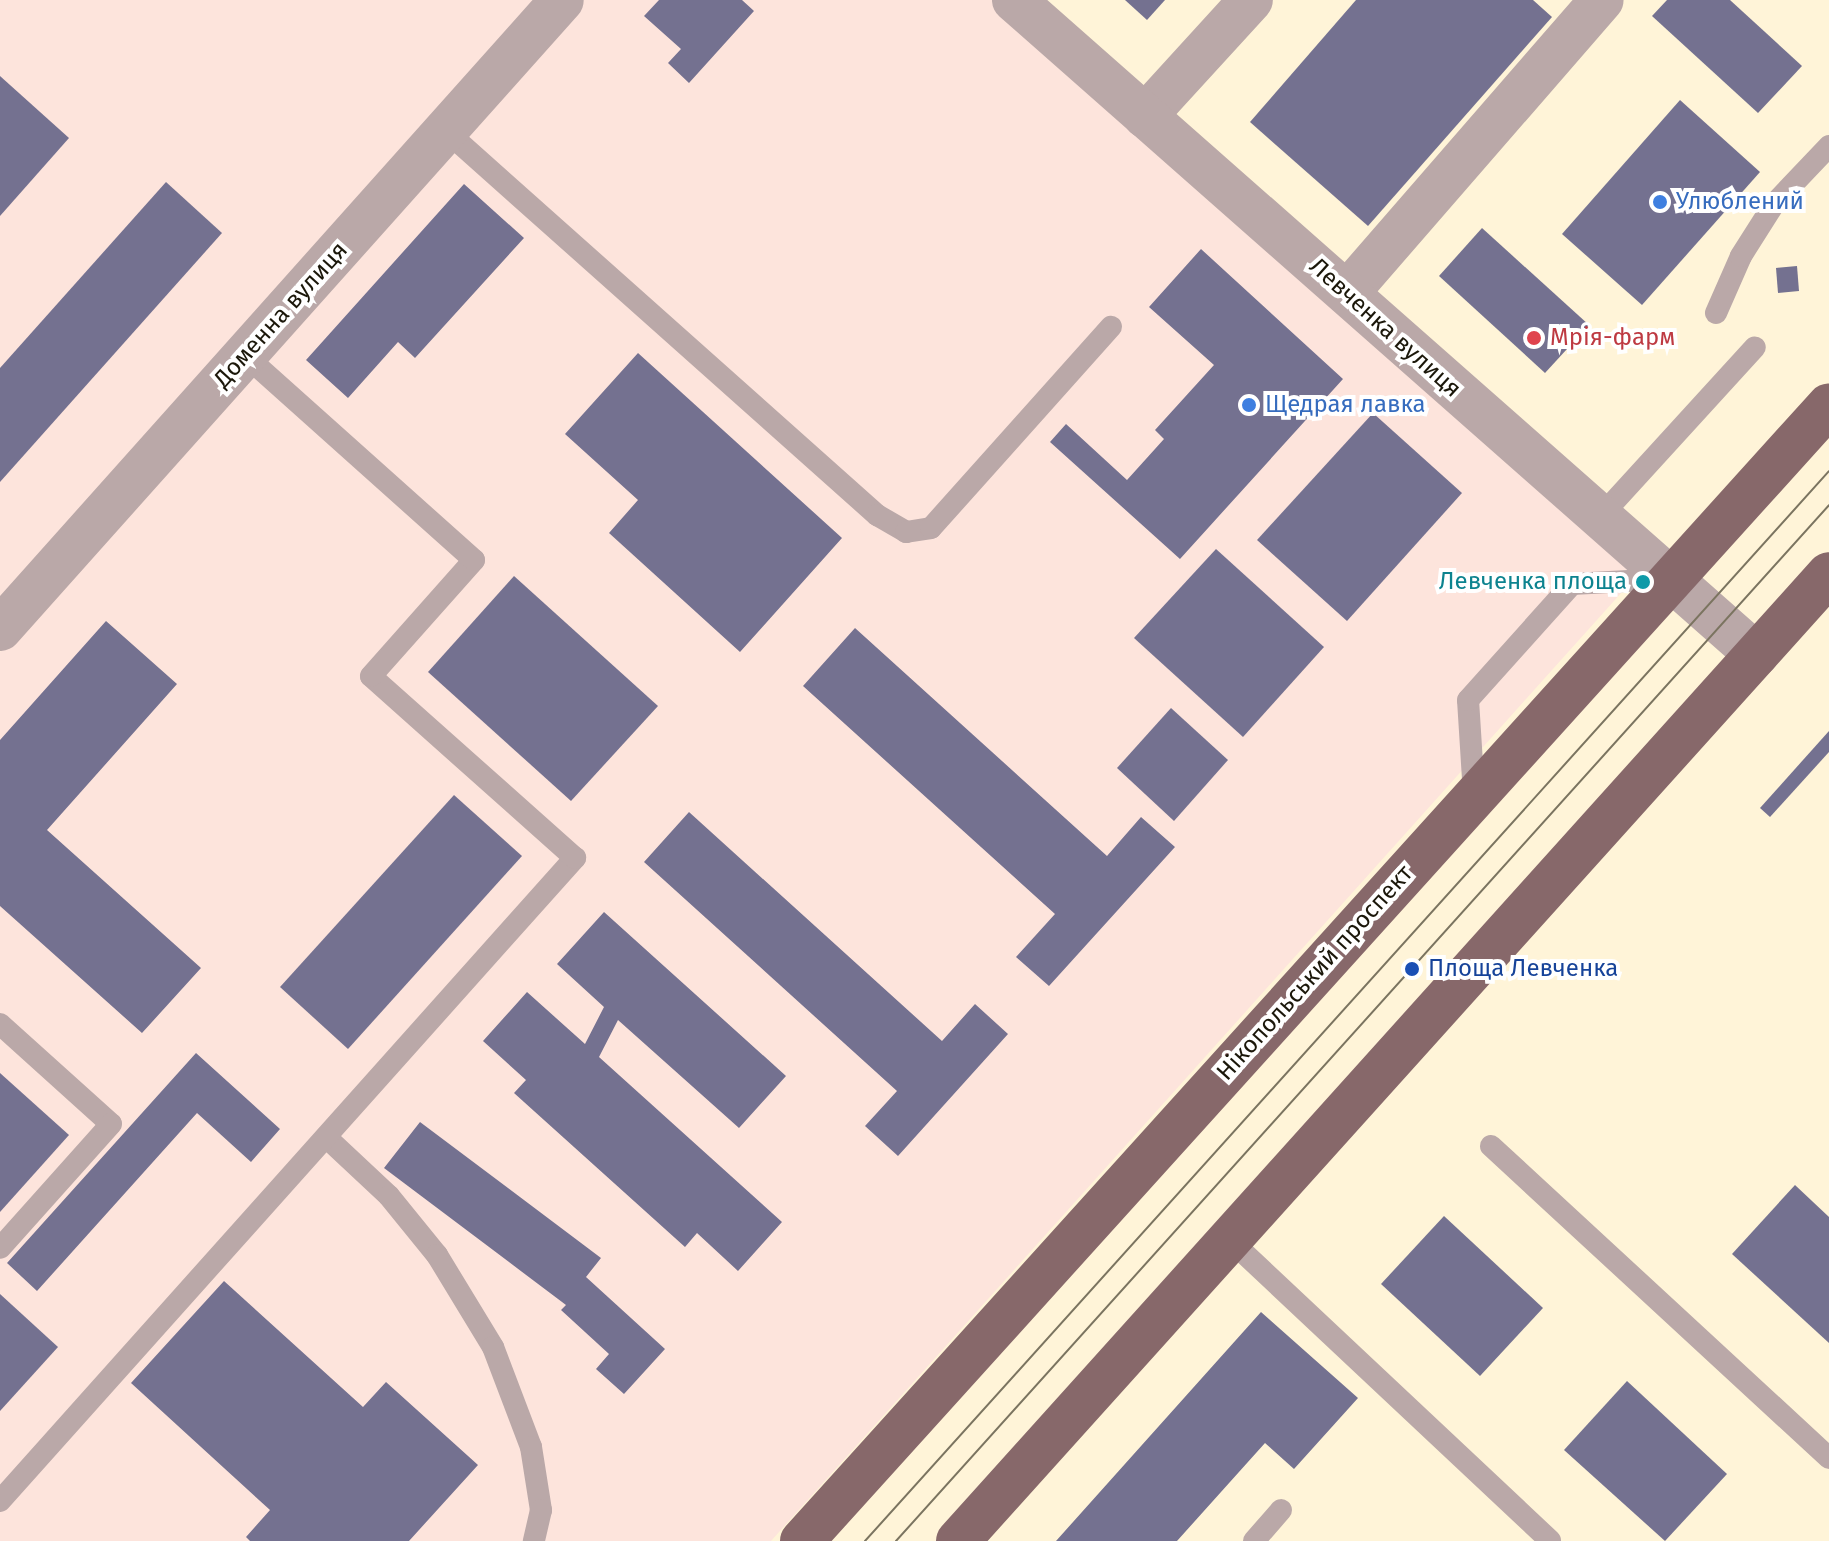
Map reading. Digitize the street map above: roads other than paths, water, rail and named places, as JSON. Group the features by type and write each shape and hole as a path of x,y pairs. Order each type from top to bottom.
{"main road":[{"name":"Нікопольський проспект","path":"802,1541 1829,405"},
{"path":"958,1541 1829,574"}],"street":[{"name":"Доменна вулиця","path":"0,629 562,0"},
{"name":"Левченка вулиця","path":"1014,0 1757,655"},
{"path":"1145,116 1251,0"},
{"path":"1347,293 1602,0"}],"lane":[{"path":"445,130 877,515 906,532 931,528 1111,327"},
{"path":"1716,313 1741,256 1774,204 1829,146"},
{"path":"1599,518 1755,347"},
{"path":"0,1501 575,858 371,676 474,560 245,355"},
{"path":"1474,796 1468,700 1530,630 1572,584 1670,579"},
{"path":"0,1024 111,1124 0,1248"},
{"path":"326,1137 389,1196 437,1255 493,1347 531,1447 541,1510 534,1541"},
{"path":"1491,1146 1829,1458"},
{"path":"1230,1240 1550,1541"},
{"path":"1254,1541 1281,1510"}],"tram line":[{"path":"865,1541 1829,471"},
{"path":"896,1541 1829,505"}],"place":[{"name":"Улюблений","path":"1660,202"},
{"name":"Мрія-фарм","path":"1534,338"},
{"name":"Щедрая лавка","path":"1249,405"},
{"name":"Левченка площа","path":"1643,582"},
{"name":"Площа Левченка","path":"1412,969"}]}
